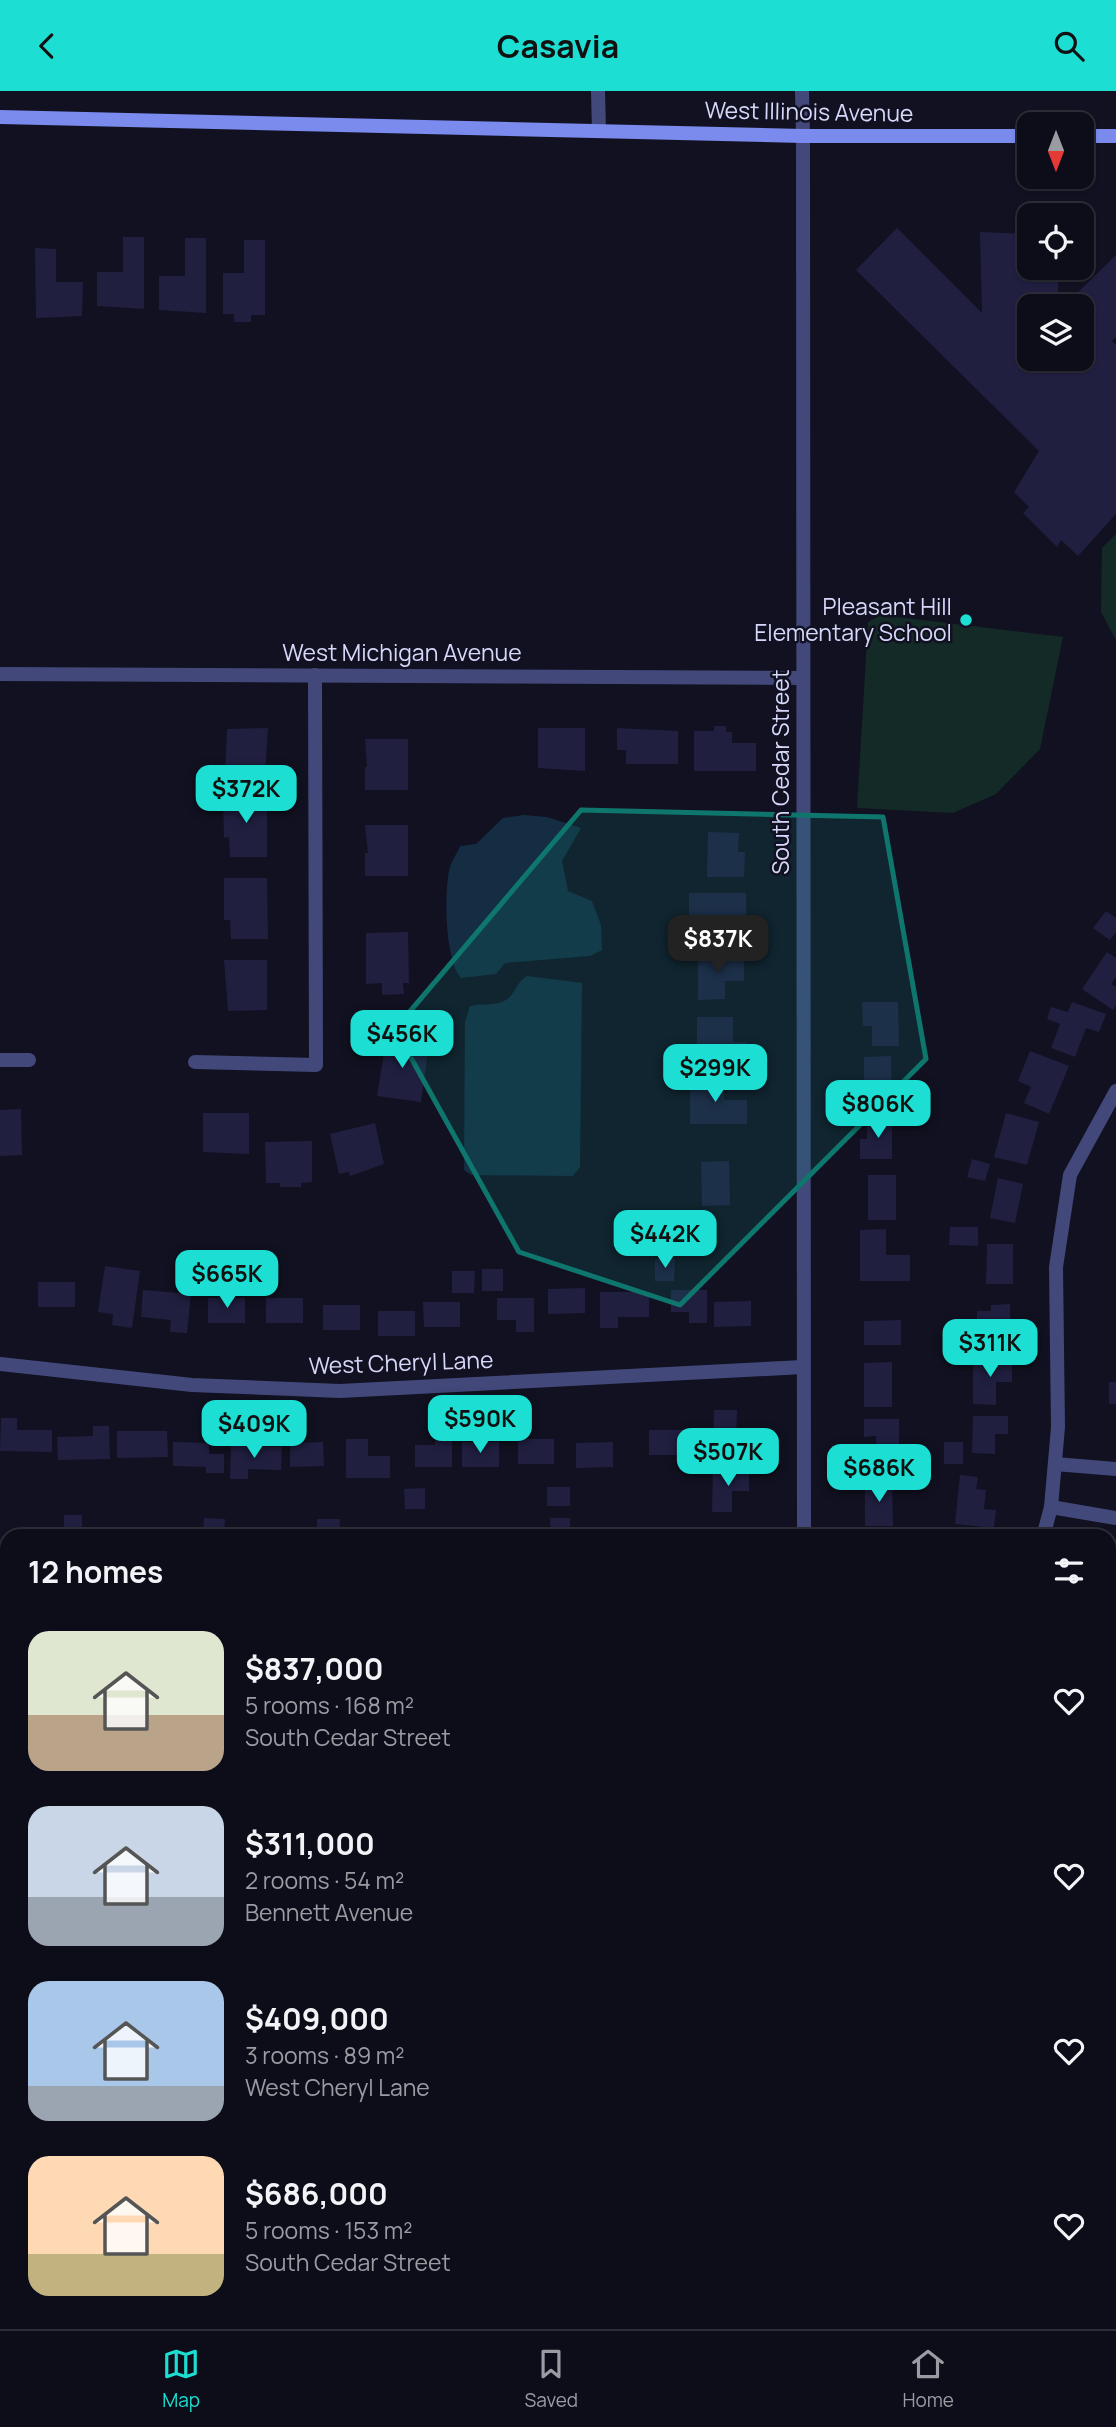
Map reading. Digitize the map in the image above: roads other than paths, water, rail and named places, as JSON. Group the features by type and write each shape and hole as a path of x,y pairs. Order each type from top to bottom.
{"main road":[{"name":"West Illinois Avenue","path":"0,117 803,136 1017,136"},
{"path":"1094,136 1116,136"}],"street":[{"path":"598,91 599,131"},
{"name":"South Cedar Street","path":"802,91 804,1529"},
{"name":"West Michigan Avenue","path":"0,674 803,678"},
{"path":"195,1062 316,1065 315,675"},
{"path":"0,1060 29,1060"},
{"path":"1045,1529 1051,1507 1058,1427 1056,1267 1070,1175 1116,1091"},
{"name":"West Cheryl Lane","path":"0,1364 192,1385 340,1391 803,1367"},
{"path":"1055,1464 1116,1469"},
{"path":"1051,1507 1116,1518"}],"water":[{"path":"524,815 547,817 581,828 562,861 568,891 592,901 601,925 602,950 590,956 505,963 496,974 461,978 452,957 447,927 447,882 451,865 460,846 476,844 503,818"},
{"path":"527,976 582,983 580,1167 573,1176 471,1175 464,1170 465,1022 470,1006 504,1001"}],"place":[{"name":"Pleasant Hill Elementary School","path":"966,620"}]}
